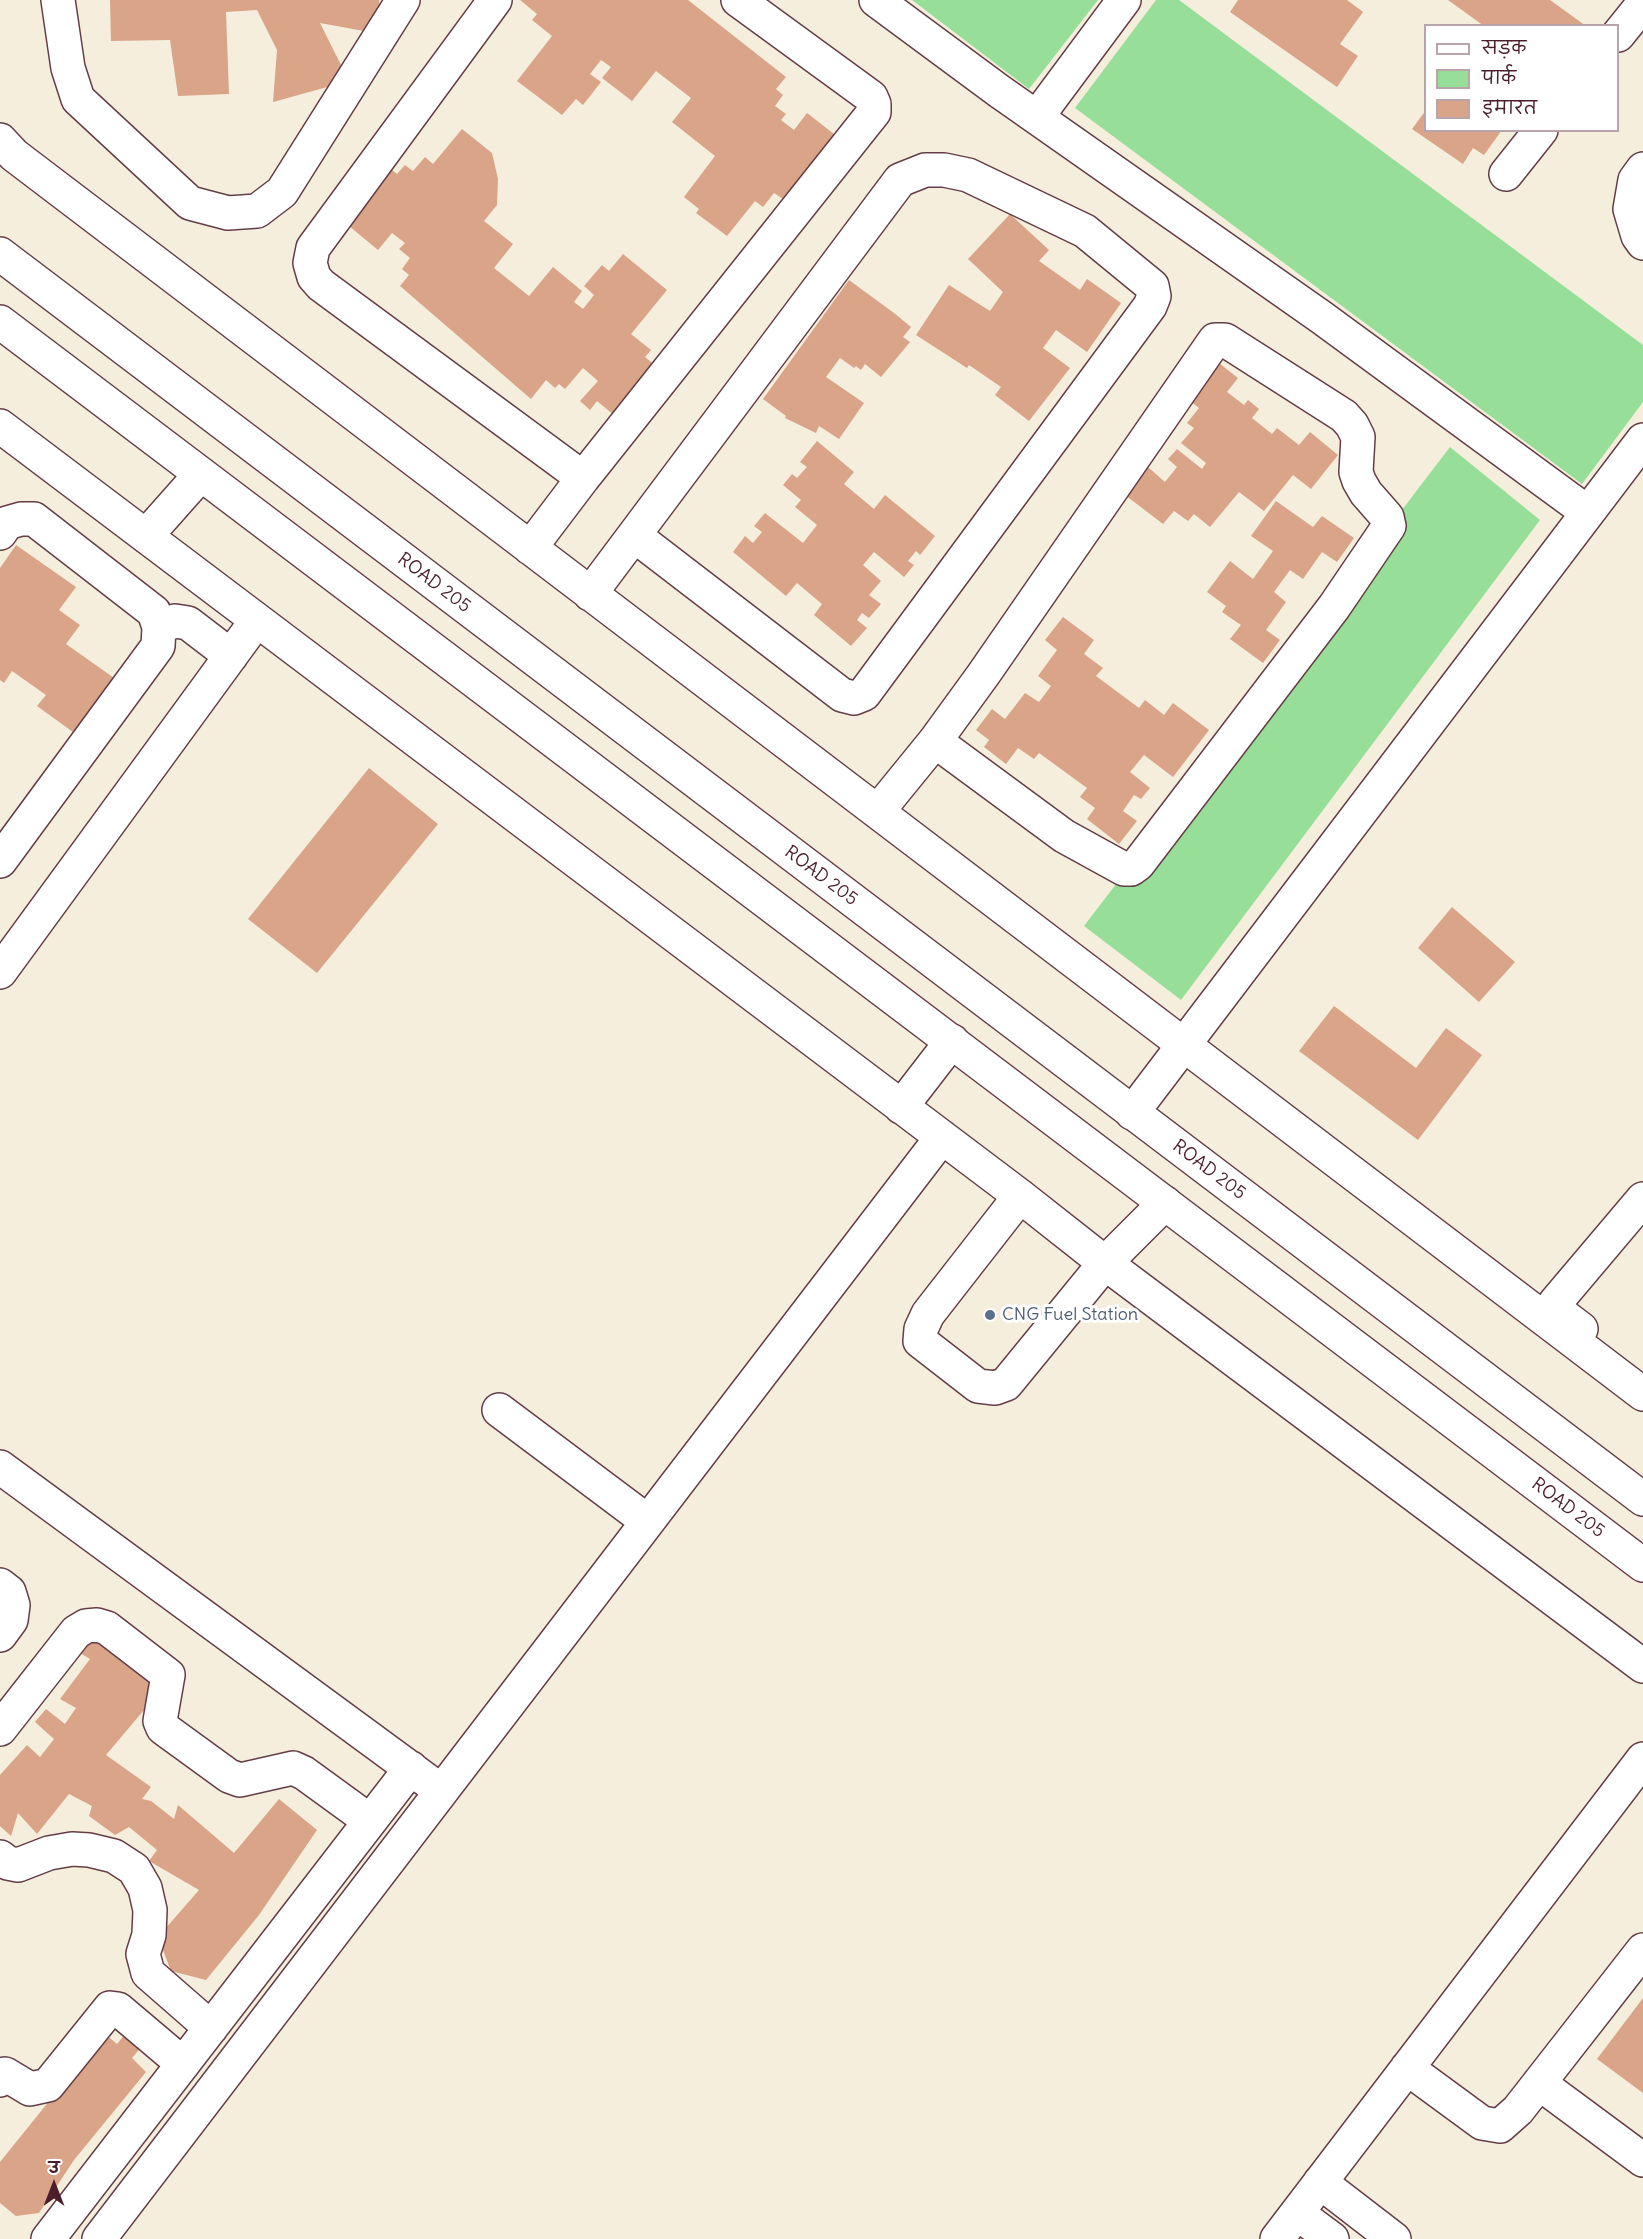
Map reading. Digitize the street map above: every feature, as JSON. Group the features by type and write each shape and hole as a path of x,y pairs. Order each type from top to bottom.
{"street":[{"path":"58,0 68,68 78,99 190,203 228,213 257,211 282,192 403,0"},
{"path":"495,0 313,248 310,263 314,277 321,285 583,478"},
{"path":"530,548 874,112 871,97 738,0"},
{"path":"876,0 1037,117 1321,317 1587,512"},
{"path":"1037,117 1124,0"},
{"path":"1619,33 1643,4"},
{"path":"1506,174 1539,132"},
{"path":"0,140 14,155 590,594 1185,1044 1625,1369"},
{"path":"1643,169 1635,180 1630,209 1638,236 1643,243"},
{"path":"590,594 900,180 925,170 944,170 968,175 1085,231 1152,286 1154,296 1150,306 864,694 854,698 842,695 635,536"},
{"name":"ROAD 205","path":"0,254 1643,1499"},
{"name":"ROAD 205","path":"0,322 1643,1565"},
{"path":"878,811 935,741 983,675 1215,340 1225,340 1344,416 1352,425 1358,437 1356,472 1359,481 1366,493 1387,517 1389,526 1334,607 1138,864 1131,869 1124,869 1064,836 935,741"},
{"path":"1132,1113 1643,440"},
{"path":"6,441 146,536 1020,1196 1105,1263 1643,1666"},
{"path":"146,536 201,474"},
{"path":"0,533 7,523 21,519 34,519 154,612 159,627 158,646 0,861"},
{"path":"0,972 257,620"},
{"path":"159,627 175,621 188,623 231,656"},
{"path":"902,1107 951,1041"},
{"path":"99,2239 942,1137"},
{"path":"1020,1196 928,1314 921,1329 920,1341 978,1386 994,1388 1006,1384 1105,1263 1165,1203"},
{"path":"1643,1199 1554,1307 1625,1369 1643,1394"},
{"path":"499,1410 647,1521"},
{"path":"0,1467 441,1791"},
{"path":"0,1585 9,1592 13,1605 11,1620 0,1635"},
{"path":"0,1729 76,1632 86,1626 97,1625 107,1628 168,1675 160,1721 163,1728 219,1770 240,1780 293,1768 304,1773 370,1821"},
{"path":"1277,2239 1643,1759"},
{"path":"48,2239 411,1768"},
{"path":"0,1857 8,1863 18,1865 72,1849 89,1850 114,1856 134,1869 145,1888 150,1910 148,1935 143,1954 148,1973 211,2028"},
{"path":"1407,2068 1482,2123 1500,2126 1518,2110 1643,1950"},
{"path":"2,2075 30,2090 48,2085 110,2008 118,2009 183,2064"},
{"path":"1539,2083 1643,2160"},
{"path":"1320,2182 1392,2239"},
{"path":"1297,2213 1332,2239"}],"green space":[{"path":"912,0 1098,0 1029,89"},
{"path":"1156,0 1179,0 1643,345 1643,402 1582,484 1075,108"},
{"path":"1450,447 1540,520 1181,1000 1084,926"}],"building":[{"path":"110,0 379,0 380,7 364,31 320,23 349,81 273,102 277,50 257,10 226,12 229,94 178,96 170,40 111,41"},
{"path":"520,0 688,0 786,77 776,89 783,95 775,106 786,114 781,120 794,130 807,113 843,141 800,196 791,189 783,199 774,193 763,207 755,201 727,236 696,213 699,209 684,197 715,156 672,122 691,98 656,71 632,101 602,78 611,67 601,60 590,74 601,82 583,105 576,99 562,115 517,81 552,36 532,20 537,14"},
{"path":"1238,0 1347,0 1363,12 1340,44 1358,56 1337,87 1230,12"},
{"path":"1448,0 1550,0 1583,24 1481,24"},
{"path":"1424,113 1424,132 1501,132 1484,155 1473,148 1463,164 1412,129"},
{"path":"462,129 492,153 498,179 497,205 484,221 513,244 494,268 529,296 553,267 582,291 574,302 583,309 594,295 584,286 602,265 609,271 623,254 667,290 631,334 651,350 645,357 662,371 620,420 597,401 590,410 580,401 598,381 583,368 565,389 559,384 555,388 546,380 531,399 400,286 409,275 402,269 410,258 399,249 405,243 392,233 378,250 343,221 388,167 397,174 405,165 413,171 425,157 433,164"},
{"path":"1010,214 1049,250 1039,261 1080,290 1087,279 1121,303 1087,352 1056,330 1043,348 1070,368 1029,421 995,395 1001,387 969,365 967,368 916,335 949,285 990,311 1003,292 968,259"},
{"path":"849,280 911,327 903,337 910,342 881,377 865,364 861,370 840,358 826,377 864,403 839,439 819,426 816,433 785,418 786,416 763,399"},
{"path":"1215,360 1238,378 1227,392 1244,405 1248,400 1259,409 1252,418 1272,434 1277,428 1299,445 1310,432 1338,455 1311,489 1293,475 1264,511 1239,492 1210,527 1194,514 1188,521 1174,511 1163,524 1125,495 1148,467 1165,482 1177,467 1168,459 1177,449 1202,469 1206,463 1181,443 1194,428 1187,423 1199,408 1185,397"},
{"path":"817,441 854,472 844,484 874,509 885,495 935,536 920,555 916,551 908,561 914,565 904,577 874,552 863,565 881,581 869,595 881,604 869,618 862,613 857,620 867,628 851,646 814,615 822,604 797,583 786,596 733,552 745,536 753,543 762,532 754,526 765,513 803,543 817,525 795,507 801,500 783,485 792,474 797,478 807,467 800,462"},
{"path":"1276,501 1313,527 1322,516 1354,538 1337,562 1322,552 1303,579 1290,570 1274,592 1286,602 1266,630 1280,640 1263,663 1230,639 1241,625 1222,612 1226,606 1207,592 1230,561 1253,579 1273,551 1251,536"},
{"path":"16,545 76,587 59,610 80,625 66,644 124,685 84,740 37,706 46,695 12,671 4,683 0,680 0,568"},
{"path":"1063,617 1094,640 1084,654 1103,668 1096,676 1139,708 1145,700 1164,715 1173,703 1209,730 1173,777 1144,755 1130,772 1150,788 1141,799 1134,795 1123,811 1137,821 1119,844 1087,819 1095,808 1080,797 1087,788 1039,753 1034,759 1018,748 1006,764 984,747 989,740 976,730 992,709 1005,719 1025,693 1039,702 1051,686 1038,676 1057,650 1045,640"},
{"path":"369,768 438,824 317,973 248,919"},
{"path":"1452,907 1515,962 1479,1002 1418,948"},
{"path":"1334,1006 1416,1068 1446,1028 1482,1055 1418,1140 1299,1051"},
{"path":"93,1629 160,1691 106,1755 151,1787 142,1799 151,1801 174,1819 178,1805 234,1853 279,1799 317,1830 259,1915 206,1980 171,1971 158,1937 199,1890 149,1861 157,1850 129,1827 115,1835 89,1816 92,1806 69,1794 37,1834 18,1813 11,1836 0,1826 0,1775 27,1745 40,1757 54,1739 35,1722 46,1709 65,1724 76,1708 60,1699 90,1659 75,1650"},
{"path":"1643,1998 1643,2093 1597,2059"},
{"path":"99,2029 117,2044 127,2032 144,2044 132,2058 146,2072 74,2160 39,2213 16,2216 0,2203 0,2162 46,2105"}],"place":[{"name":"CNG Fuel Station","path":"990,1315"}]}
